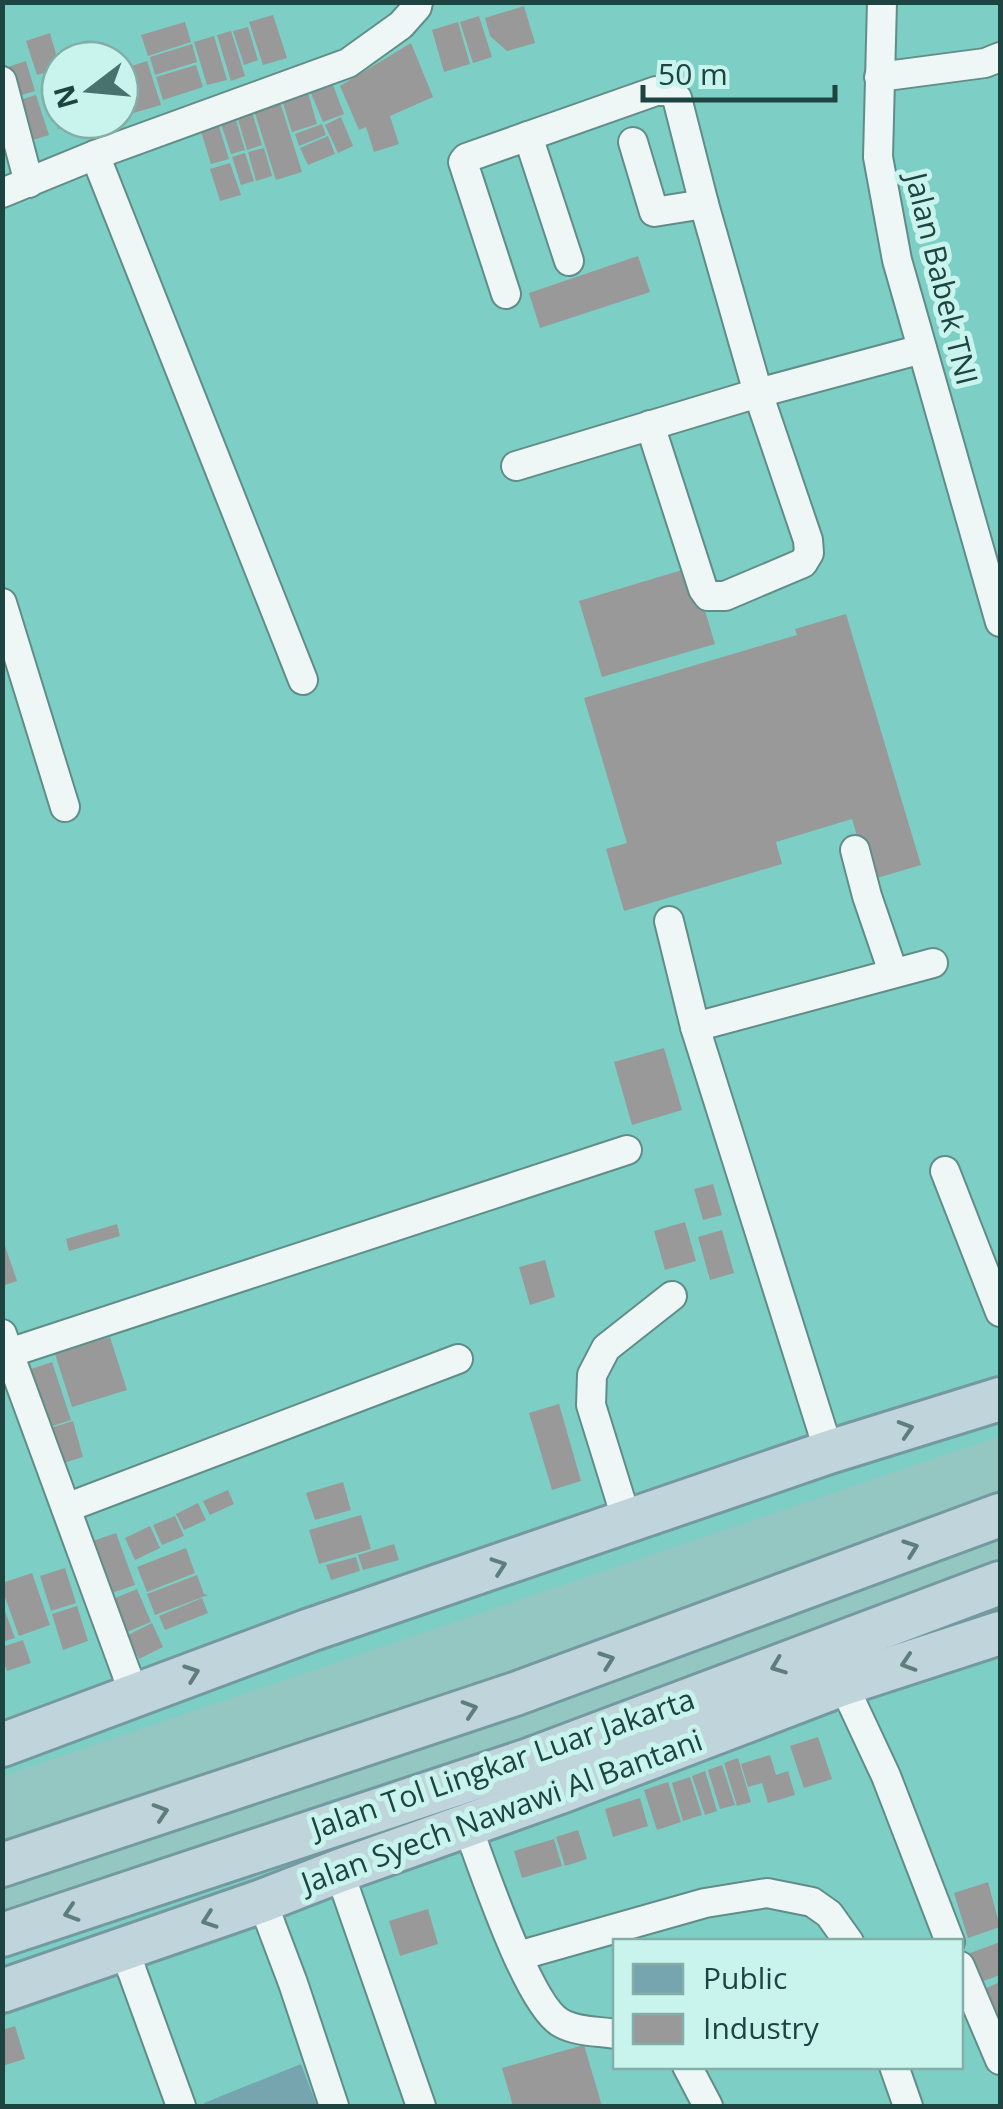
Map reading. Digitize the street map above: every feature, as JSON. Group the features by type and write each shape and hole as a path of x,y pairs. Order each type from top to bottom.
{"highway":[{"path":"2,1744 310,1630 627,1520 1000,1400"},
{"name":"Jalan Tol Lingkar Luar Jakarta","path":"2,1865 515,1694 1000,1515"},
{"name":"Jalan Tol Lingkar Luar Jakarta","path":"2,1935 529,1760 1000,1583"},
{"name":"Jalan Syech Nawawi Al Bantani","path":"2,1990 262,1901 844,1684 1000,1632"}],"street":[{"path":"2,193 348,63 401,25 418,2"},
{"name":"Jalan Babek TNI","path":"882,2 878,157 898,260 1000,622"},
{"path":"879,78 985,63 1000,57"},
{"path":"2,81 30,183"},
{"path":"506,294 464,162 466,158 656,91 669,91 677,98 758,392 808,540 809,553 803,564 725,596 708,596 650,425"},
{"path":"528,136 569,260"},
{"path":"633,142 654,212 704,204"},
{"path":"95,155 304,680"},
{"path":"516,466 758,392 922,349"},
{"path":"2,603 66,806"},
{"path":"855,850 893,972"},
{"path":"668,921 695,1027 829,1452"},
{"path":"695,1027 932,963"},
{"path":"134,1694 6,1343 627,1150"},
{"path":"945,1171 1000,1312"},
{"path":"627,1520 591,1405 592,1375 606,1348 672,1296"},
{"path":"66,1508 458,1359"},
{"path":"844,1684 886,1776 949,1939"},
{"path":"467,1825 500,1917 540,1998 558,2022 576,2029 613,2034"},
{"path":"339,1871 420,2106"},
{"path":"518,1956 705,1903 767,1893 812,1902 829,1914 847,1939"},
{"path":"262,1901 294,1983 334,2106"},
{"path":"124,1949 181,2106"},
{"path":"963,1973 1000,2060"},
{"path":"689,2069 708,2106"},
{"path":"895,2069 908,2106"}],"shaded area":[{"path":"3,3 1000,3 1000,1436 3,1776"},
{"path":"1000,1598 1000,2106 3,2106 2,1959"}],"building: Public":[{"path":"301,2064 317,2106 205,2106 204,2103"}],"building: Industry":[{"path":"524,6 535,43 507,51 490,36 485,18"},
{"path":"273,15 287,58 263,65 249,22"},
{"path":"479,16 492,57 473,63 460,22"},
{"path":"185,22 191,42 148,56 141,35"},
{"path":"458,22 470,64 444,72 432,30"},
{"path":"248,27 258,60 244,65 233,31"},
{"path":"231,31 245,76 231,81 217,35"},
{"path":"50,33 52,40 40,40 40,74 37,75 26,41"},
{"path":"214,36 227,80 207,85 194,42"},
{"path":"411,43 433,97 390,116 399,144 374,152 366,127 359,130 340,86"},
{"path":"192,44 197,62 155,75 150,57"},
{"path":"26,61 35,91 9,99 2,69"},
{"path":"147,61 161,105 140,111 140,63"},
{"path":"196,65 203,87 163,100 156,77"},
{"path":"333,85 344,114 323,122 311,93"},
{"path":"308,93 317,124 292,132 282,100"},
{"path":"36,95 40,138 23,143 10,103"},
{"path":"280,102 302,172 276,180 254,110"},
{"path":"252,112 262,145 247,150 237,116"},
{"path":"341,117 353,146 338,153 325,125"},
{"path":"236,120 245,150 231,154 221,124"},
{"path":"218,123 229,159 211,164 200,128"},
{"path":"322,124 326,135 299,146 295,134"},
{"path":"328,136 335,154 308,165 300,148"},
{"path":"264,148 272,176 256,181 248,152"},
{"path":"245,153 254,181 241,185 232,157"},
{"path":"230,163 241,195 220,201 210,169"},
{"path":"638,256 650,292 540,328 529,293"},
{"path":"692,567 715,644 602,677 579,601"},
{"path":"846,614 921,865 870,880 852,819 776,842 782,864 624,911 606,849 627,843 584,698 797,635 795,629"},
{"path":"664,1048 682,1110 632,1125 614,1062"},
{"path":"713,1184 722,1215 703,1220 694,1189"},
{"path":"685,1222 696,1261 665,1270 654,1231"},
{"path":"117,1224 120,1236 69,1251 66,1239"},
{"path":"722,1230 734,1273 710,1280 698,1237"},
{"path":"2,1241 17,1281 2,1286"},
{"path":"545,1260 555,1297 530,1305 519,1267"},
{"path":"110,1337 127,1390 72,1407 55,1354"},
{"path":"52,1362 71,1420 41,1430 22,1372"},
{"path":"559,1404 581,1481 552,1490 529,1413"},
{"path":"73,1421 83,1457 54,1466 44,1430"},
{"path":"343,1482 351,1510 315,1520 306,1493"},
{"path":"228,1490 234,1504 210,1515 203,1501"},
{"path":"198,1503 206,1520 184,1530 176,1514"},
{"path":"361,1515 371,1549 319,1564 309,1530"},
{"path":"175,1516 184,1536 162,1545 153,1525"},
{"path":"150,1526 160,1548 135,1560 125,1538"},
{"path":"116,1533 135,1585 106,1595 87,1543"},
{"path":"394,1544 399,1560 363,1570 358,1555"},
{"path":"186,1548 195,1573 147,1592 137,1567"},
{"path":"356,1557 360,1571 331,1580 326,1565"},
{"path":"65,1568 76,1603 51,1611 40,1576"},
{"path":"32,1573 50,1625 19,1636 2,1583"},
{"path":"197,1575 204,1594 208,1595 155,1615 147,1594"},
{"path":"137,1589 151,1622 122,1634 108,1601"},
{"path":"202,1598 208,1613 165,1630 159,1616"},
{"path":"2,1603 15,1638 2,1642"},
{"path":"77,1606 88,1641 63,1650 52,1614"},
{"path":"152,1623 163,1647 139,1659 128,1635"},
{"path":"23,1640 31,1663 7,1671 2,1647"},
{"path":"818,1737 832,1779 804,1788 790,1746"},
{"path":"770,1755 776,1775 788,1771 795,1795 768,1803 762,1783 748,1787 741,1764"},
{"path":"738,1758 751,1802 737,1806 724,1763"},
{"path":"722,1765 735,1805 720,1809 708,1770"},
{"path":"705,1771 717,1811 705,1815 692,1776"},
{"path":"690,1777 702,1815 683,1821 672,1783"},
{"path":"668,1782 681,1822 657,1830 644,1790"},
{"path":"640,1798 648,1826 613,1837 605,1809"},
{"path":"578,1830 587,1859 565,1866 556,1837"},
{"path":"554,1839 562,1866 522,1878 514,1851"},
{"path":"988,1882 1000,1927 968,1938 954,1893"},
{"path":"428,1909 438,1944 400,1956 389,1921"},
{"path":"1000,1942 1000,1975 975,1984 965,1955"},
{"path":"1000,1982 1000,2013 991,2017 980,1991"},
{"path":"15,2026 25,2059 2,2066 2,2030"},
{"path":"584,2045 602,2106 513,2106 502,2068"}]}
